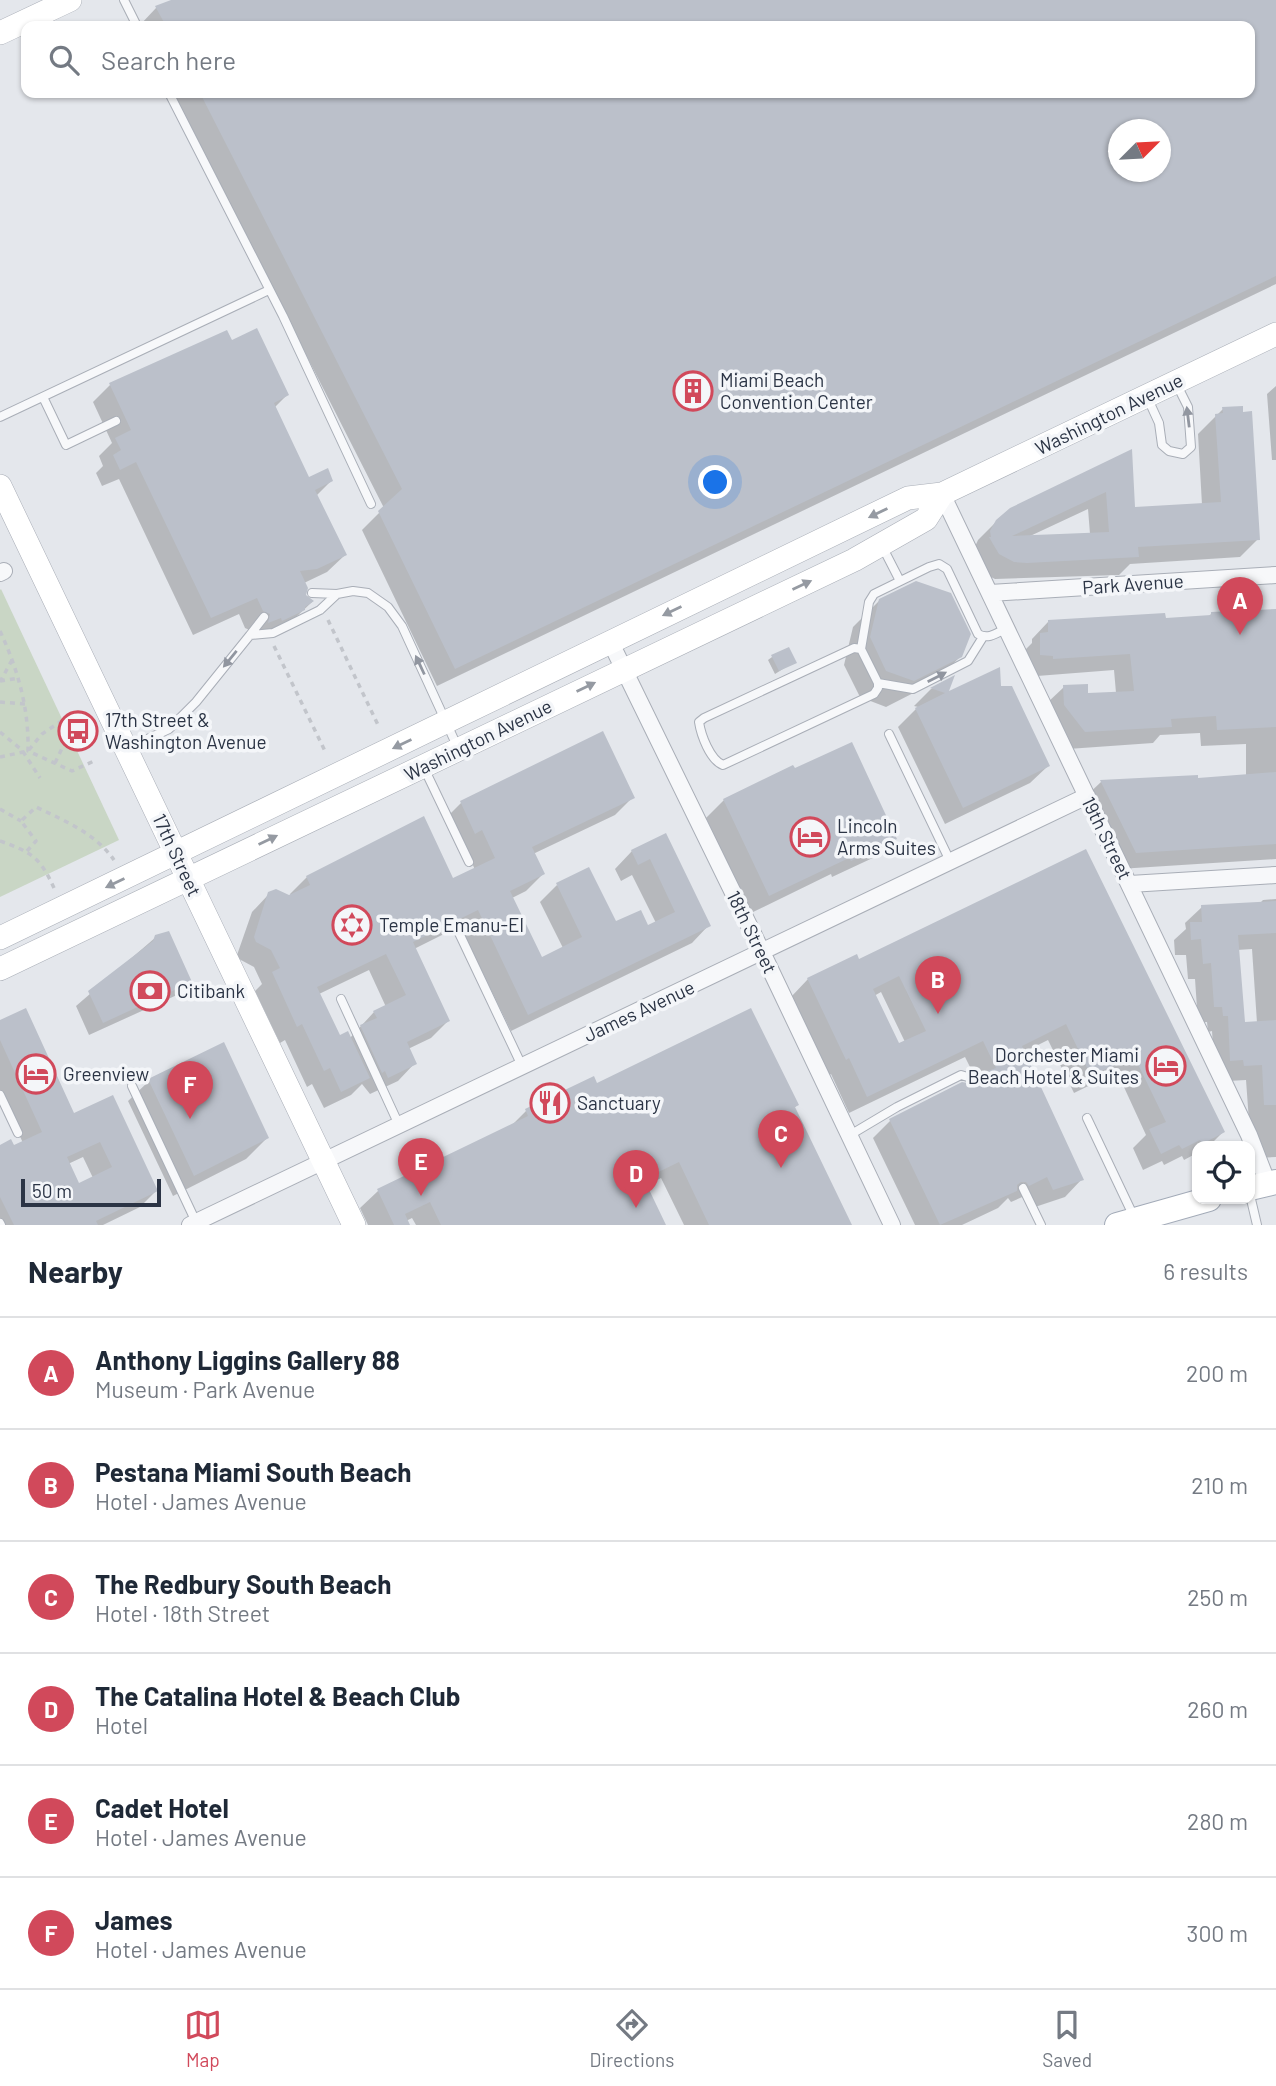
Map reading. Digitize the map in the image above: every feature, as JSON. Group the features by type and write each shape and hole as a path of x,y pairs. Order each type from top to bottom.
{"main road":[{"path":"26,21 71,0"},
{"path":"0,33 21,23"},
{"name":"Washington Avenue","path":"0,938 908,498 942,494 1276,334"},
{"name":"17th Street","path":"0,485 354,1225"},
{"name":"Washington Avenue","path":"0,969 854,560 926,519 942,494"},
{"path":"1143,1221 1194,1204"}],"street":[{"name":"19th Street","path":"942,494 1249,1135 1261,1187"},
{"name":"Park Avenue","path":"990,593 1276,575"},
{"name":"18th Street","path":"610,641 892,1225"},
{"name":"James Avenue","path":"193,1224 1087,796"},
{"path":"1130,884 1276,875"}],"lane":[{"path":"124,0 134,21"},
{"path":"172,98 269,290 371,504"},
{"path":"0,417 269,290"},
{"path":"1147,396 1159,423 1162,445 1169,451 1183,454 1191,447 1188,409 1176,382"},
{"path":"43,397 66,444 116,421"},
{"path":"882,544 900,581"},
{"path":"861,649 854,648 704,718 699,722 700,728 714,759 723,765 874,694 878,683 861,649 869,602 874,594 900,581 939,564 947,569 978,634 983,637 990,636 1007,628"},
{"path":"312,593 368,593 388,607 402,626 459,749"},
{"path":"250,635 273,633 320,610 337,594"},
{"path":"127,749 169,729 196,702 264,617"},
{"path":"878,683 913,689 968,661 983,637"},
{"path":"889,734 950,861"},
{"path":"423,766 469,862"},
{"path":"459,933 522,1066"},
{"path":"341,999 400,1125"},
{"path":"850,1135 897,1107 961,1075 971,1078"},
{"path":"132,1086 193,1224"},
{"path":"0,1095 18,1133"},
{"path":"1087,1118 1143,1221"},
{"path":"1257,1225 1261,1187"},
{"path":"1023,1188 1041,1225"}],"path":[{"path":"328,620 378,725"},
{"path":"0,632 19,678 29,726 28,751"},
{"path":"274,646 324,751"},
{"path":"0,682 12,660"},
{"path":"0,682 19,678"},
{"path":"0,702 25,704"},
{"path":"28,751 42,734 72,714"},
{"path":"0,732 22,750 40,778"},
{"path":"55,763 64,744 82,736"},
{"path":"0,757 22,750 28,751 72,771 94,761"},
{"path":"20,821 36,807 81,828 104,846 114,860"},
{"path":"0,809 20,821 36,841 27,851"},
{"path":"0,841 27,851 46,872 54,888"}],"green space":[{"path":"0,590 119,840 0,897"}],"building":[{"name":"Miami Beach Convention Center","path":"171,0 1276,0 1276,276 455,669 378,511 402,489 203,98 1255,98 1255,21 163,21 155,6"},
{"path":"257,328 289,395 274,403 309,477 328,468 333,481 315,490 347,555 317,569 300,571 308,588 306,595 314,601 305,607 305,610 282,621 281,618 268,623 270,614 263,611 257,598 211,618 136,462 120,470 113,455 121,450 115,438 131,430 109,383 227,330 232,340"},
{"path":"1243,406 1243,412 1252,411 1260,540 1138,547 1139,557 1027,563 1014,562 999,554 989,537 990,531 996,520 1010,508 1132,449 1135,507 1221,502 1215,414 1223,413 1222,407","holes":["1106,492 1109,532 1012,536"]},
{"path":"916,581 951,593 971,634 962,657 914,681 886,671 870,637 879,599"},
{"path":"1276,609 1276,727 1217,730 1216,716 1171,719 1172,727 1085,732 1064,705 1063,685 1088,684 1088,693 1134,691 1130,654 1053,659 1053,656 1040,655 1040,633 1048,632 1048,620 1165,613 1166,618 1211,615 1211,612"},
{"path":"789,647 797,663 779,671 771,655"},
{"path":"1000,667 1001,686 1012,686 1050,766 963,808 915,708 945,693 930,688 955,675 949,691"},
{"path":"603,731 635,798 532,847 545,874 510,891 542,957 582,937 556,883 589,867 616,921 641,910 648,925 675,912 650,859 638,865 631,850 666,833 711,926 528,1015 478,910 413,942 450,1021 407,1042 417,1064 388,1078 385,1071 382,1073 360,1025 377,1018 373,1011 406,995 386,954 317,987 340,1035 348,1031 370,1078 341,1092 330,1068 324,1071 302,1024 297,1027 272,972 280,968 271,950 256,942 254,937 268,892 276,889 289,895 310,885 306,876 424,816 453,878 495,858 482,830 475,834 460,801"},
{"path":"852,742 897,839 851,861 849,858 769,896 723,799 793,765 795,768"},
{"path":"1276,772 1276,844 1136,853 1100,780 1198,775 1198,778"},
{"path":"1086,849 1225,1132 1208,1141 1192,1141 1192,1144 1182,1149 1179,1145 1161,1154 1149,1129 1166,1122 1134,1056 1091,1076 1066,1024 1022,1046 1084,1180 1053,1190 1047,1177 1029,1186 1026,1182 1021,1182 1017,1185 1017,1191 940,1225 889,1119 962,1082 973,1084 977,1081 977,1075 996,1068 983,1041 867,1097 807,978 857,954 859,959","holes":["899,976 926,1031 899,1043 873,989"]},
{"path":"1276,901 1276,933 1238,935 1245,1022 1276,1020 1276,1105 1264,1105 1262,1065 1244,1066 1243,1060 1230,1061 1228,1016 1223,1016 1222,1007 1214,1007 1211,963 1203,964 1201,939 1191,940 1190,922 1202,922 1201,905"},
{"path":"169,931 192,982 103,1023 88,991 153,941 155,935"},
{"path":"26,1008 74,1113 113,1095 158,1191 96,1221 98,1225 14,1225 0,1197 0,1145 11,1139 14,1145 42,1132 0,1040 0,1020","holes":["100,1142 112,1167 79,1183 67,1157"]},
{"path":"751,1008 799,1105 795,1107 852,1225 709,1225 679,1162 644,1179 666,1225 441,1225 430,1202 405,1214 410,1225 394,1225 377,1189 528,1116 525,1109 594,1076 597,1083"},
{"path":"224,1042 269,1138 194,1176 148,1079"}],"place":[{"name":"Miami Beach Convention Center","path":"693,391"},
{"name":"Anthony Liggins Gallery 88","path":"1240,635"},
{"name":"17th Street & Washington Avenue","path":"78,731"},
{"name":"Lincoln Arms Suites","path":"810,837"},
{"name":"Temple Emanu-El","path":"352,925"},
{"name":"Citibank","path":"150,991"},
{"name":"Pestana Miami South Beach","path":"938,1014"},
{"name":"Dorchester Miami Beach Hotel & Suites","path":"1166,1066"},
{"name":"Greenview","path":"36,1074"},
{"name":"Sanctuary","path":"550,1103"},
{"name":"James","path":"190,1119"},
{"name":"The Redbury South Beach","path":"781,1168"},
{"name":"Cadet Hotel","path":"421,1196"},
{"name":"The Catalina Hotel & Beach Club","path":"636,1208"}]}
